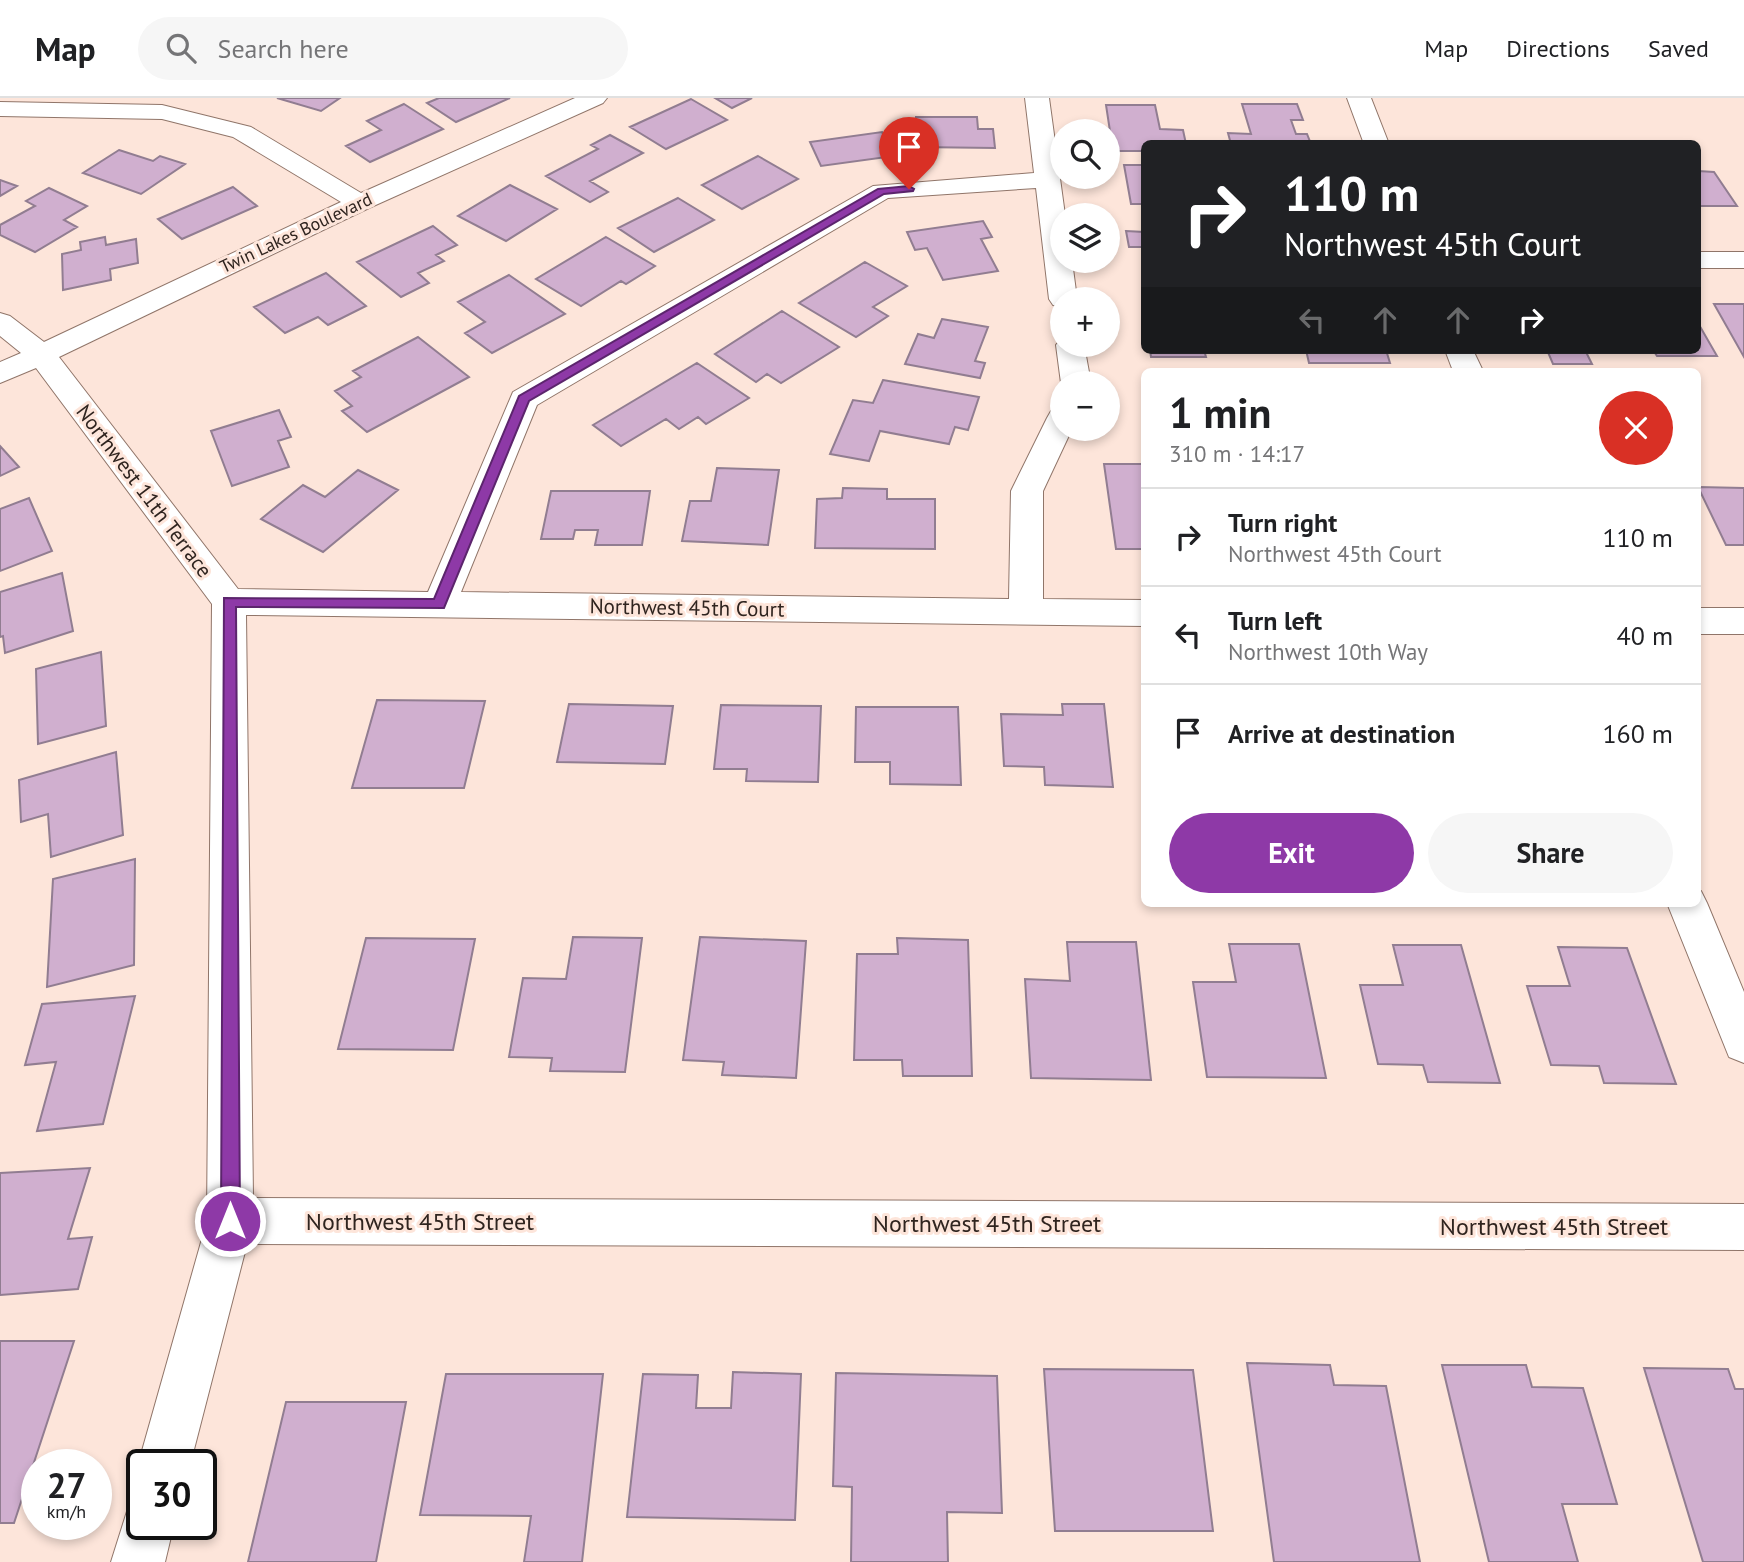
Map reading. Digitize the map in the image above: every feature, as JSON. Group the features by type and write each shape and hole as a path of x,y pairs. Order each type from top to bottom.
{"street":[{"name":"Twin Lakes Boulevard","path":"0,374 360,203 595,98"},
{"path":"1037,98 1045,180 1061,287"},
{"path":"1359,98 1375,140"},
{"path":"0,109 162,113 242,132 360,203"},
{"path":"439,605 524,399 882,191 1045,180"},
{"path":"1701,260 1744,260"},
{"name":"Northwest 11th Terrace","path":"0,322 41,354 229,602"},
{"path":"1026,612 1027,491 1051,441"},
{"path":"168,1449 230,1221 229,602"},
{"name":"Northwest 45th Court","path":"229,602 1141,613"},
{"path":"1701,621 1744,621"},
{"path":"1689,907 1744,1043"},
{"name":"Northwest 45th Street","path":"230,1221 1744,1227"},
{"path":"138,1562 144,1540"}],"building":[{"path":"277,98 340,98 321,111"},
{"path":"439,98 510,98 456,122 427,103"},
{"path":"715,98 752,98 732,108"},
{"path":"691,99 727,120 666,149 630,127"},
{"path":"404,104 443,129 370,162 346,146 381,130 367,121"},
{"path":"1242,104 1297,104 1303,120 1291,120 1296,134 1307,134 1309,140 1230,140 1228,133 1251,134"},
{"path":"1106,105 1155,105 1160,129 1183,130 1185,140 1141,140 1141,151 1120,151 1120,119 1108,119"},
{"path":"916,117 977,117 978,129 993,129 995,148 916,147"},
{"path":"882,132 894,156 821,166 810,142"},
{"path":"610,135 643,153 590,181 608,192 590,202 546,176 598,149 591,145"},
{"path":"119,150 153,161 160,156 185,164 141,194 83,173"},
{"path":"758,156 798,179 742,209 702,185"},
{"path":"1124,165 1141,165 1141,204 1131,204"},
{"path":"1701,171 1714,172 1737,206 1701,206"},
{"path":"0,180 17,186 0,196"},
{"path":"510,185 557,209 506,241 458,216"},
{"path":"233,187 257,206 182,239 158,219"},
{"path":"49,188 87,206 64,220 77,227 35,252 0,235 0,225 35,206 26,201"},
{"path":"678,198 714,220 654,252 618,228"},
{"path":"983,221 992,237 981,239 998,271 943,280 927,248 915,250 907,232"},
{"path":"433,226 457,245 436,255 444,261 418,273 429,283 401,297 357,262"},
{"path":"1126,231 1141,232 1141,247 1129,247"},
{"path":"105,237 106,245 136,239 138,263 110,269 111,280 63,290 62,254 81,250 80,242"},
{"path":"606,237 655,266 626,284 621,281 581,306 536,279"},
{"path":"865,262 907,286 873,307 888,316 856,337 799,303"},
{"path":"326,273 366,306 328,325 318,317 285,333 254,307"},
{"path":"509,275 565,314 492,353 465,333 485,322 458,302"},
{"path":"1714,304 1744,304 1744,357"},
{"path":"782,311 839,347 781,383 767,374 756,382 715,354"},
{"path":"942,319 988,327 975,361 985,363 980,378 905,364 918,334 934,338"},
{"path":"1701,328 1717,356 1656,354 1701,354"},
{"path":"418,337 469,377 367,432 342,411 352,406 335,391 361,377 353,371"},
{"path":"1151,354 1205,354 1206,357 1151,357"},
{"path":"1307,354 1387,354 1390,363 1309,363"},
{"path":"1549,354 1587,354 1592,364 1553,364"},
{"path":"697,363 749,398 706,424 698,417 679,429 666,419 621,446 593,425"},
{"path":"883,380 979,397 968,430 955,427 949,444 880,431 869,461 830,454 853,400 873,403"},
{"path":"279,410 291,437 278,441 289,467 232,486 211,431"},
{"path":"0,446 19,467 0,476"},
{"path":"1104,464 1141,464 1141,549 1116,549"},
{"path":"717,468 779,470 768,545 682,541 690,501 711,501"},
{"path":"358,470 398,490 323,552 261,519 303,485 325,497"},
{"path":"1701,487 1744,488 1744,545 1726,545 1701,493"},
{"path":"843,488 887,489 887,499 935,499 935,549 815,548 817,499 842,498"},
{"path":"551,491 650,491 642,545 595,545 598,530 575,530 573,539 541,539"},
{"path":"29,498 52,551 0,571 0,509"},
{"path":"62,573 73,631 5,653 3,636 0,637 0,592"},
{"path":"101,652 106,726 38,744 36,669"},
{"path":"377,700 485,701 464,788 352,788"},
{"path":"569,704 673,706 665,764 557,762"},
{"path":"1062,704 1104,704 1113,787 1045,785 1044,767 1004,766 1001,714 1063,715"},
{"path":"721,705 821,706 818,782 746,781 747,769 714,769"},
{"path":"856,707 958,707 961,785 890,784 890,762 855,762"},
{"path":"116,752 123,835 51,857 48,814 21,822 19,780"},
{"path":"135,859 134,965 47,987 53,879"},
{"path":"573,937 642,938 625,1072 550,1071 552,1058 509,1057 523,978 566,979"},
{"path":"700,937 806,941 796,1078 722,1075 724,1062 683,1060"},
{"path":"366,938 475,939 453,1050 338,1049"},
{"path":"897,938 968,940 972,1076 903,1076 902,1060 854,1060 857,954 898,954"},
{"path":"1067,942 1136,942 1151,1080 1031,1078 1025,979 1070,981"},
{"path":"1229,944 1299,944 1326,1078 1207,1077 1193,982 1236,982"},
{"path":"1393,945 1461,945 1500,1083 1428,1082 1423,1065 1378,1064 1360,985 1403,985"},
{"path":"1558,947 1627,948 1676,1084 1604,1083 1599,1066 1551,1065 1527,986 1570,986"},
{"path":"135,996 103,1124 37,1131 56,1062 25,1065 42,1004"},
{"path":"90,1168 68,1239 92,1237 78,1289 0,1295 0,1173"},
{"path":"0,1341 74,1341 38,1449 21,1449 21,1502 14,1523 0,1523"},
{"path":"1247,1363 1330,1365 1334,1385 1386,1386 1420,1562 1274,1562"},
{"path":"1442,1365 1526,1365 1532,1387 1583,1388 1617,1504 1562,1504 1578,1562 1489,1562"},
{"path":"1644,1368 1728,1369 1735,1389 1744,1389 1744,1562 1703,1562"},
{"path":"1044,1369 1193,1370 1213,1531 1055,1531"},
{"path":"733,1372 801,1374 795,1520 627,1517 643,1374 698,1375 696,1408 731,1408"},
{"path":"836,1373 997,1376 1002,1513 947,1512 948,1562 851,1562 852,1487 833,1486"},
{"path":"446,1374 603,1374 582,1562 524,1562 531,1516 420,1515"},
{"path":"286,1402 406,1402 376,1562 248,1562"}],"route":[{"path":"230,1221 229,602 439,605 524,399 882,191 909,189"}]}
